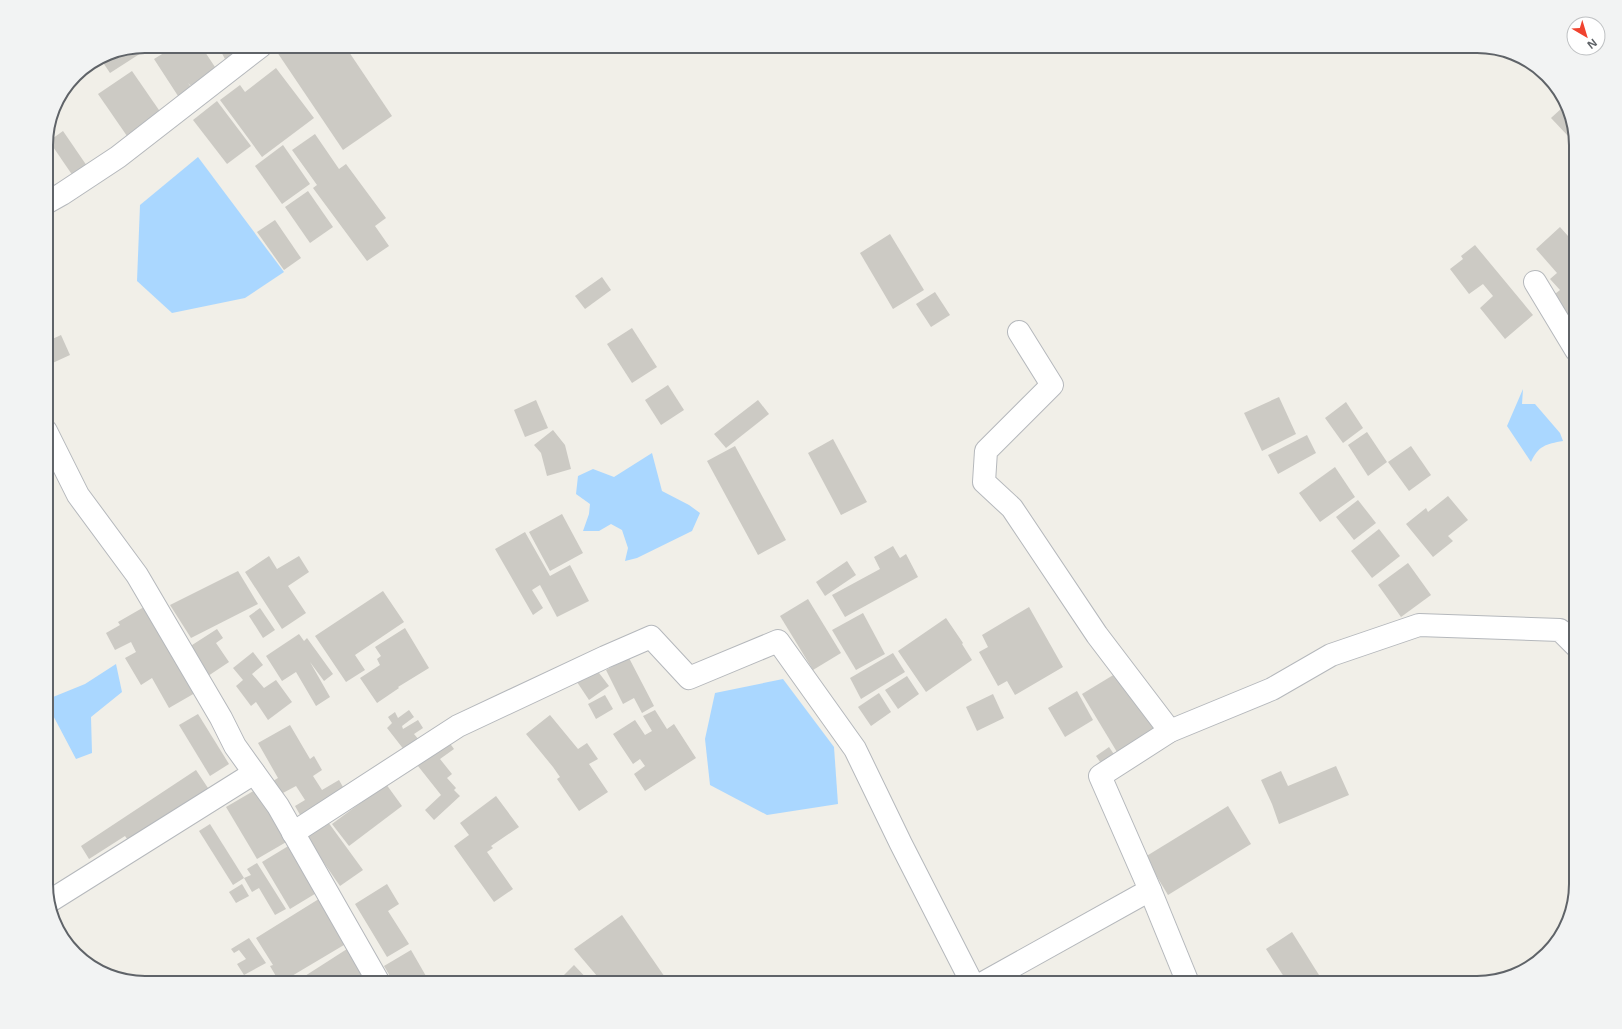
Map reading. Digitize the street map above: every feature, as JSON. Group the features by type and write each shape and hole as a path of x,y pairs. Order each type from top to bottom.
{"street":[{"path":"53,199 118,157 252,53"},
{"path":"1535,282 1569,338"},
{"path":"1019,332 1052,385 986,451 984,482 1012,508 1097,635 1170,732"},
{"path":"53,445 78,495 137,575 221,718 235,746 278,806 375,976"},
{"path":"1185,976 1150,890 1100,776 1170,732 1272,689 1331,656 1419,625 1560,630 1569,639"},
{"path":"293,833 458,726 651,637 689,678 778,641 856,749 901,844 968,976"},
{"path":"54,898 254,772"},
{"path":"996,976 1150,890"}],"water":[{"path":"198,157 284,272 245,298 172,313 137,281 140,205"},
{"path":"1523,389 1522,404 1535,404 1560,433 1563,441 1552,443 1543,447 1537,452 1531,462 1507,426"},
{"path":"652,453 662,491 689,505 700,513 692,531 637,558 625,561 628,548 622,530 611,524 599,531 583,531 589,514 590,504 576,494 578,476 593,469 614,477"},
{"path":"116,664 122,692 91,717 92,753 76,759 53,715 53,697 85,684"},
{"path":"783,679 834,747 838,804 767,815 710,785 705,739 715,693"}],"building":[{"path":"141,53 110,73 103,63 127,55"},
{"path":"164,53 206,53 217,70 192,87 188,83 193,90 180,99 154,59"},
{"path":"222,53 237,53 225,59"},
{"path":"278,53 350,53 392,116 343,150"},
{"path":"276,68 314,118 262,157 220,100 240,85 245,92"},
{"path":"132,71 161,113 127,136 98,94"},
{"path":"217,101 251,146 227,164 193,120"},
{"path":"1561,109 1568,136 1568,136 1551,118"},
{"path":"63,131 87,166 73,176 53,147 53,138"},
{"path":"315,134 339,169 346,164 386,218 375,226 389,246 367,261 313,188 317,185 292,150"},
{"path":"283,145 310,184 282,204 255,166"},
{"path":"308,191 333,227 310,243 285,207"},
{"path":"275,220 301,258 284,270 257,232"},
{"path":"1560,227 1569,237 1569,321 1550,298 1560,290 1550,279 1557,273 1536,249"},
{"path":"890,234 924,290 893,309 860,253"},
{"path":"1475,245 1533,315 1505,339 1480,308 1493,296 1483,284 1469,294 1450,269 1463,259 1461,256"},
{"path":"602,277 611,290 585,309 575,296"},
{"path":"935,292 950,315 931,327 916,304"},
{"path":"632,328 657,367 632,383 607,344"},
{"path":"61,335 70,355 53,363 53,339"},
{"path":"668,385 684,410 661,425 645,400"},
{"path":"1279,397 1296,434 1262,451 1244,413"},
{"path":"536,400 548,428 525,437 514,410"},
{"path":"758,400 769,414 726,448 714,434"},
{"path":"1346,402 1363,428 1343,443 1325,418"},
{"path":"553,430 565,445 571,469 547,476 541,453 534,445"},
{"path":"1367,432 1387,462 1368,476 1348,445"},
{"path":"1307,435 1316,453 1278,474 1268,455"},
{"path":"833,439 867,502 841,515 808,453"},
{"path":"735,446 786,540 758,555 707,461"},
{"path":"1411,446 1431,475 1409,491 1388,462"},
{"path":"1335,467 1355,497 1320,522 1299,493"},
{"path":"1448,496 1468,520 1448,536 1453,541 1433,557 1406,524 1426,508 1428,512"},
{"path":"1358,500 1376,523 1354,540 1336,517"},
{"path":"562,514 583,553 550,571 529,532"},
{"path":"1379,529 1400,556 1372,578 1351,551"},
{"path":"525,532 550,576 570,565 589,601 557,617 540,585 532,590 543,608 533,615 495,549"},
{"path":"893,546 900,558 906,554 918,577 845,617 832,595 880,569 874,557"},
{"path":"269,556 277,569 299,556 309,572 288,586 306,613 282,629 245,572"},
{"path":"847,561 856,575 825,596 816,582"},
{"path":"1408,563 1431,595 1401,617 1378,585"},
{"path":"238,571 258,604 191,638 170,605"},
{"path":"383,591 404,622 355,655 365,670 346,682 315,636"},
{"path":"808,599 841,653 813,670 780,616"},
{"path":"144,607 195,693 169,708 152,678 141,685 125,658 136,652 131,642 115,650 106,633 120,625 118,622"},
{"path":"1029,607 1063,667 1015,695 1007,681 998,686 979,652 988,647 982,635"},
{"path":"260,608 275,630 263,638 249,616"},
{"path":"863,613 885,654 856,670 832,630"},
{"path":"946,618 963,643 962,644 972,660 926,692 898,651"},
{"path":"405,628 429,668 398,687 399,688 377,703 360,678 380,665 377,659 381,656 375,647"},
{"path":"217,629 223,638 216,643 229,662 208,676 189,647"},
{"path":"299,634 304,641 307,638 333,674 324,681 310,662 330,697 316,706 296,672 282,681 266,656"},
{"path":"253,652 263,665 252,674 264,688 276,680 292,702 268,720 256,702 251,706 236,686 243,680 233,668"},
{"path":"893,653 905,672 861,699 850,678"},
{"path":"629,658 654,706 642,713 634,698 623,704 606,670"},
{"path":"596,669 609,686 589,700 577,682"},
{"path":"1115,674 1159,731 1120,757 1082,694"},
{"path":"907,676 919,694 898,709 885,690"},
{"path":"1077,691 1093,720 1065,737 1048,708"},
{"path":"879,693 891,712 871,726 858,707"},
{"path":"993,694 1004,718 977,731 966,707"},
{"path":"605,695 613,709 596,719 588,704"},
{"path":"409,710 414,717 402,726 403,729 418,720 423,728 414,734 419,740 405,751 387,728 392,723 388,717 395,712 398,718"},
{"path":"655,710 667,729 674,724 696,758 645,791 634,774 645,766 640,759 633,764 613,734 635,720 645,735 652,731 643,716"},
{"path":"198,714 229,764 210,776 179,725"},
{"path":"550,715 578,749 587,743 598,759 589,764 608,792 579,811 557,779 560,777 526,734"},
{"path":"290,725 310,759 314,756 322,770 313,776 322,790 339,780 347,794 303,820 295,806 305,800 296,786 281,794 273,781 278,778 258,743"},
{"path":"446,738 454,749 440,759 452,774 447,778 456,788 454,790 460,796 434,820 425,810 441,795 414,761"},
{"path":"1109,747 1118,760 1105,769 1096,756"},
{"path":"1336,766 1349,795 1279,824 1261,780 1281,771 1288,786"},
{"path":"196,770 210,791 130,843 125,836 89,859 81,846"},
{"path":"386,784 402,806 349,846 332,824"},
{"path":"257,789 288,841 257,859 226,807"},
{"path":"496,796 519,827 491,846 493,848 487,852 513,889 494,902 454,846 469,835 460,823"},
{"path":"1228,806 1251,844 1168,895 1145,857"},
{"path":"328,822 363,870 340,886 306,837"},
{"path":"210,824 244,878 233,885 199,831"},
{"path":"290,845 318,892 290,909 262,862"},
{"path":"257,863 286,909 275,915 259,888 252,892 244,878 251,875 247,869"},
{"path":"242,884 249,896 236,903 229,892"},
{"path":"387,884 399,904 388,911 409,944 387,957 355,904"},
{"path":"322,897 349,942 292,976 276,976 270,966 273,965 256,938"},
{"path":"622,915 664,976 597,976 574,949"},
{"path":"1292,932 1320,976 1283,976 1266,949"},
{"path":"249,938 266,963 244,975 237,964 246,959 239,950 234,953 231,949"},
{"path":"347,949 364,974 361,976 305,976"},
{"path":"411,950 426,976 390,976 384,966"},
{"path":"574,965 584,976 563,976"}]}
